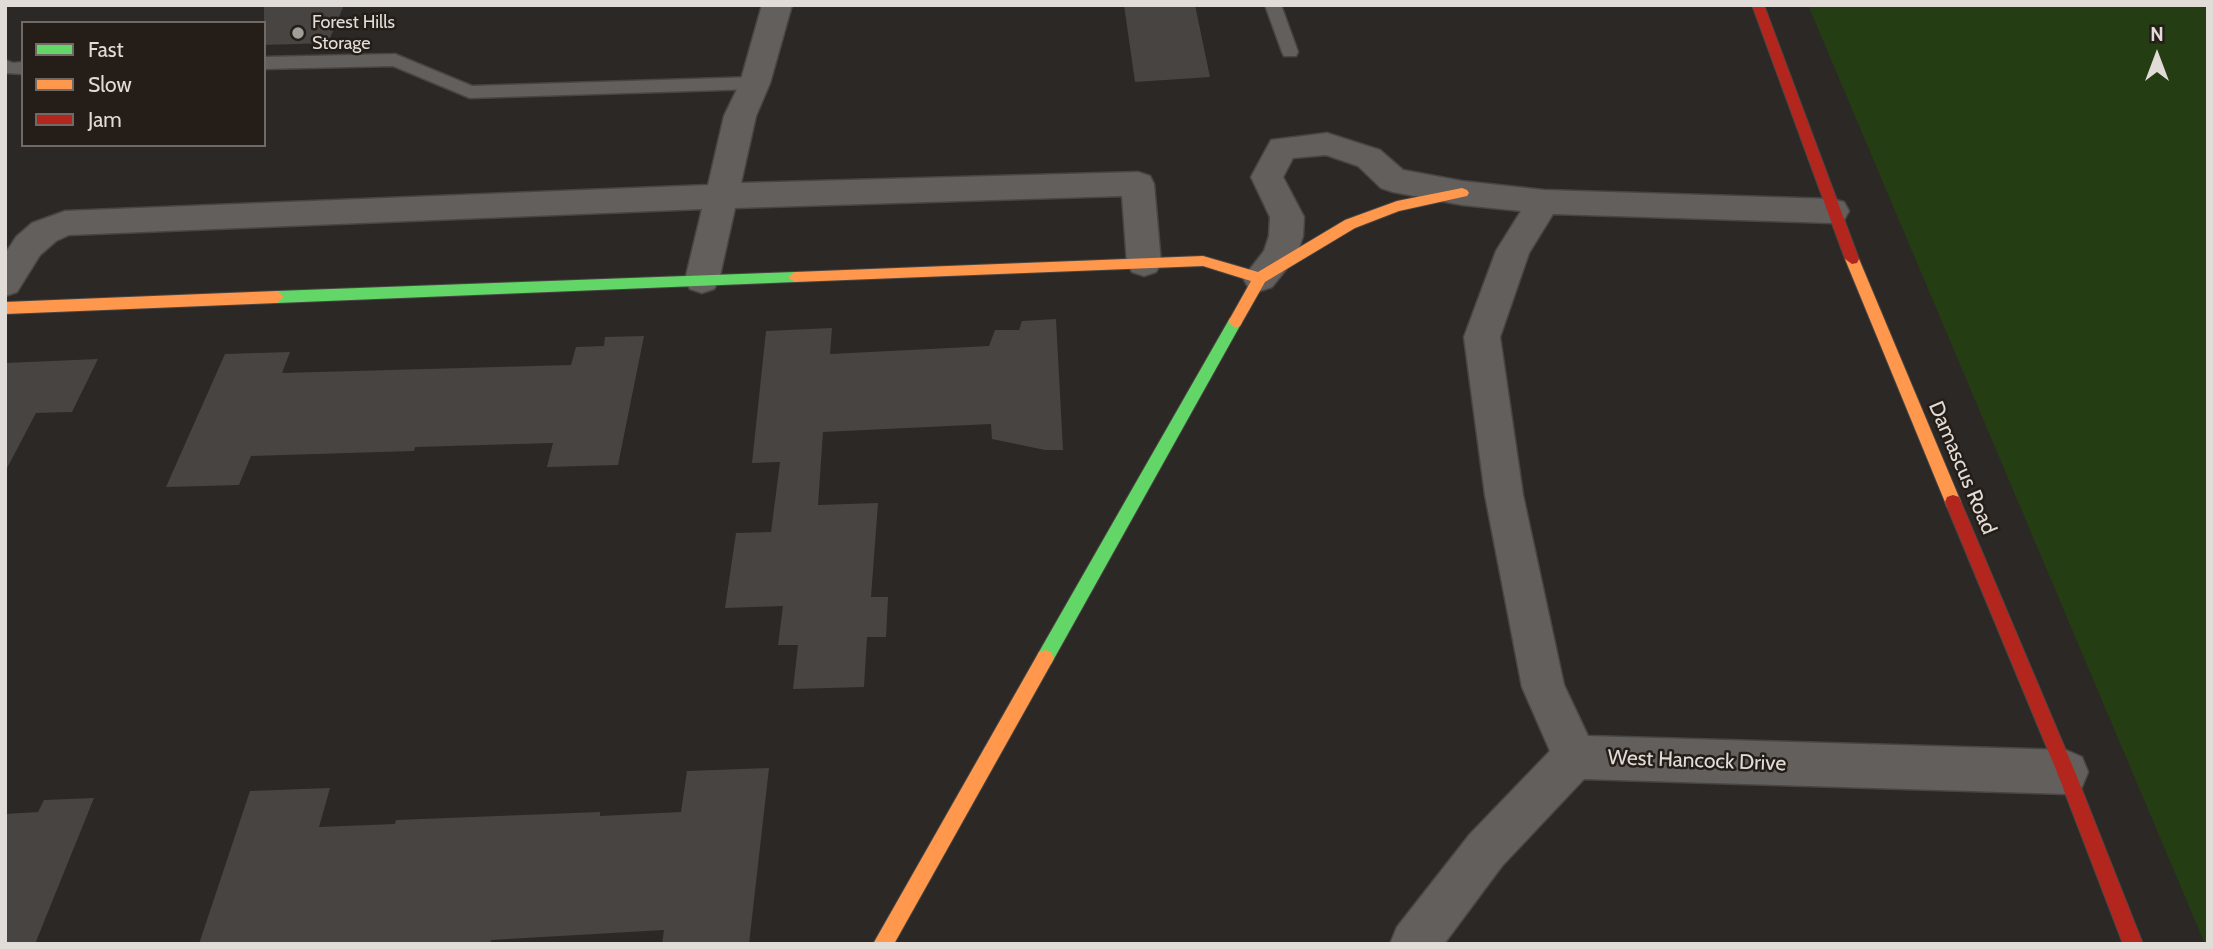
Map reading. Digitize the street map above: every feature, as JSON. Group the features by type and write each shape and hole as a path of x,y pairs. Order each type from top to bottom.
{"street":[{"path":"702,280 740,117 755,83 777,5"},
{"name":"Damascus Road","path":"1758,5 1832,211 2066,772 2133,944"},
{"path":"883,944 1260,278 1280,253 1286,236 1287,217 1267,177 1282,148 1328,144 1369,158 1393,180 1462,193 1544,202 1832,211"},
{"path":"5,284 28,246 44,232 65,223 722,196 1138,184 1144,263"},
{"path":"5,308 1203,261 1260,278 1350,224 1397,206 1462,193"},
{"path":"1414,944 1486,850 1575,757 1544,687 1504,495 1482,337 1513,251 1544,202"},
{"name":"West Hancock Drive","path":"1575,757 2066,772"}],"lane":[{"path":"1273,5 1290,52"},
{"path":"266,63 394,60 470,92 755,83"}],"green space":[{"path":"1808,5 2208,5 2208,944 2205,944"}],"building":[{"path":"264,5 344,5 328,43 266,45"},
{"path":"1124,5 1195,5 1210,77 1135,82"},
{"path":"1056,319 1063,450 1045,450 992,439 991,424 823,432 818,505 878,503 871,597 888,597 886,637 867,637 864,687 793,689 798,645 778,645 783,606 725,608 736,533 771,532 780,462 752,463 766,331 832,328 830,354 989,346 995,330 1019,330 1022,321"},
{"path":"644,336 618,465 547,467 553,443 415,447 414,451 251,456 239,485 166,487 225,354 290,352 282,373 571,365 576,347 604,346 605,337"},
{"path":"98,359 72,412 36,413 5,472 5,363"},
{"path":"769,768 749,944 662,944 664,930 491,940 490,944 199,944 250,791 330,788 319,827 395,824 396,820 600,812 600,816 681,812 687,771"},
{"path":"94,798 35,944 5,944 5,814 38,812 44,800"}],"traffic: fast":[{"path":"277,297 795,277"},
{"path":"1045,658 1235,322"}],"traffic: slow":[{"path":"1235,322 1260,278 1350,224 1397,206 1462,193"},
{"path":"1852,259 1953,502"},
{"path":"795,277 1203,261 1260,278"},
{"path":"5,308 277,297"},
{"path":"883,944 1045,658"}],"traffic: jam":[{"path":"1758,5 1852,259"},
{"path":"1953,502 2066,772 2133,944"}],"place":[{"name":"Forest Hills Storage","path":"298,33"}]}
